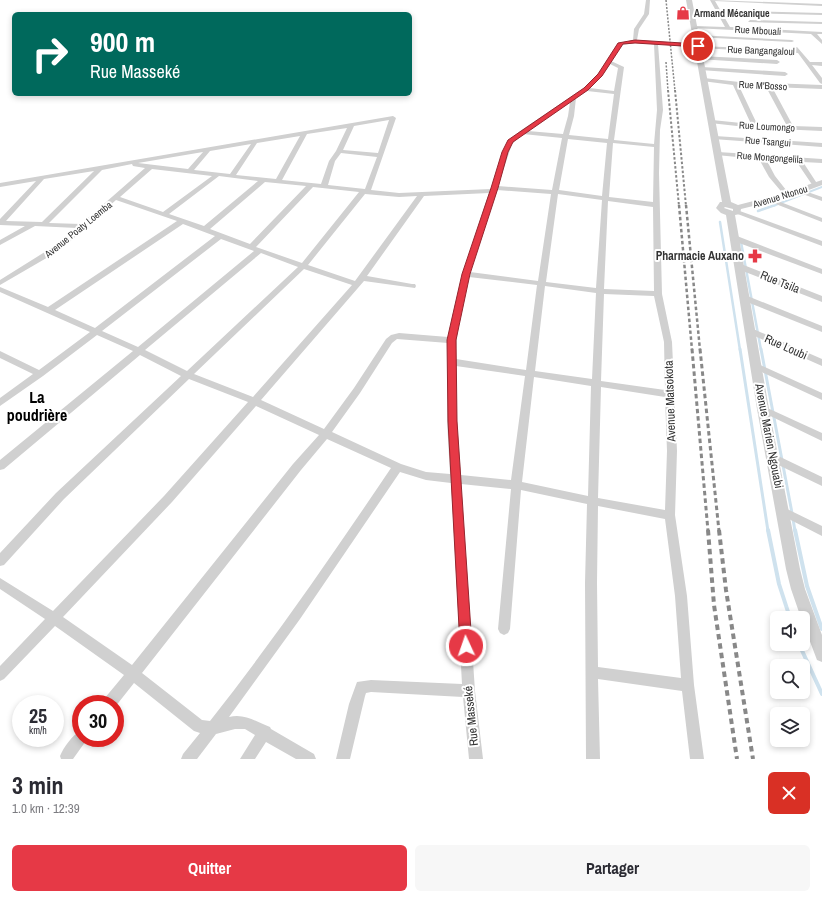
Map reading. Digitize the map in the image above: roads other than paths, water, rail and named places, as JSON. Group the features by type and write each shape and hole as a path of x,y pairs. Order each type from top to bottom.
{"street":[{"path":"635,42 635,34 638,26 646,17 648,0"},
{"name":"Avenue Marien Ngouabi","path":"689,0 697,36 714,138 733,209 734,238 738,266 793,569 798,589 821,652"},
{"path":"712,0 822,5"},
{"path":"712,0 728,28"},
{"path":"736,2 756,30"},
{"path":"814,4 822,13"},
{"path":"744,12 822,13"},
{"path":"750,21 822,22"},
{"name":"Rue Mbouali","path":"695,27 822,33"},
{"path":"785,31 808,63 819,75 822,82"},
{"path":"813,32 822,43"},
{"path":"697,36 792,41"},
{"name":"Rue Masseké","path":"476,759 469,691 452,421 452,340 466,274 509,143 522,132 586,89 609,62 620,44 635,42 698,46"},
{"name":"Avenue Matsokota","path":"656,43 660,110 657,130 658,294 668,342 672,451 670,515 681,596 688,685 697,759"},
{"name":"Rue Bangangaloul","path":"698,46 800,52"},
{"path":"769,51 793,86"},
{"path":"700,58 777,62"},
{"path":"593,759 590,583 597,383 605,199 617,93 622,67 609,62"},
{"path":"808,63 822,64"},
{"path":"702,69 785,74"},
{"name":"Rue M'Bosso","path":"704,80 735,84 822,87"},
{"path":"735,84 755,126"},
{"path":"768,85 791,127"},
{"path":"586,89 617,93"},
{"path":"504,629 516,485 548,232 565,137 571,116 573,98"},
{"path":"0,185 393,118 365,192 303,266 189,376 60,496 0,561"},
{"name":"Rue Loumongo","path":"712,122 755,126 822,129"},
{"path":"324,186 332,161 339,152 351,126"},
{"path":"522,132 657,146"},
{"path":"278,181 304,134"},
{"name":"Rue Tsangui","path":"714,138 822,145"},
{"path":"232,176 255,142"},
{"path":"190,171 208,150"},
{"path":"339,152 380,154"},
{"name":"Rue Mongongelila","path":"718,154 822,161"},
{"path":"761,156 772,177 787,195"},
{"path":"798,159 818,183"},
{"path":"127,164 399,195 494,190 555,192 657,205"},
{"name":"Avenue Poaty Loemba","path":"0,283 54,251 85,226 150,167"},
{"path":"43,225 99,169"},
{"path":"163,215 218,174"},
{"path":"0,223 42,178"},
{"path":"205,229 263,180"},
{"name":"Avenue Ntonou","path":"733,209 787,195 818,183"},
{"path":"0,466 140,351 256,249 311,185"},
{"path":"799,191 822,199"},
{"path":"0,675 168,499 317,331 360,281 422,194"},
{"path":"116,198 205,229 220,236 303,266 360,281 412,286"},
{"path":"770,200 822,220"},
{"path":"733,209 822,244"},
{"path":"49,310 182,221"},
{"path":"0,223 85,226"},
{"path":"0,243 34,225"},
{"path":"0,403 97,331 220,236"},
{"path":"734,238 822,272"},
{"name":"Rue Tsila","path":"738,266 822,299"},
{"path":"466,274 601,291 658,294"},
{"path":"0,289 97,331 189,376 254,401 327,433 398,467 426,476 516,485 670,515"},
{"path":"745,298 822,329"},
{"name":"Rue Loubi","path":"751,331 822,363"},
{"path":"116,695 297,467 327,433 364,382 389,341 394,337 399,336 452,340"},
{"path":"0,354 40,374"},
{"path":"453,362 669,394"},
{"path":"756,366 822,398"},
{"path":"763,408 822,437"},
{"path":"772,457 822,482"},
{"path":"188,759 213,728 334,560 398,467"},
{"path":"783,511 822,532"},
{"path":"0,583 54,618 133,674 199,726 213,728 235,722 247,723 310,759"},
{"path":"592,672 688,685"},
{"path":"343,759 349,739 357,697 362,687 371,686 469,691"},
{"path":"247,759 265,732"},
{"path":"67,756 74,747"}],"waterway":[{"path":"773,206 822,187"},
{"path":"758,211 775,205"},
{"path":"720,222 740,350"},
{"path":"741,242 761,350"},
{"path":"740,349 768,531"},
{"path":"761,349 792,513"},
{"path":"793,519 795,531"},
{"path":"768,530 779,584 788,611"},
{"path":"795,530 807,586 822,629"},
{"path":"802,651 822,694"}],"railway":[{"path":"666,0 675,91"},
{"path":"666,62 668,91"},
{"path":"668,90 679,206"},
{"path":"675,90 686,206"},
{"path":"679,205 692,350"},
{"path":"686,205 700,350"},
{"path":"692,349 708,531"},
{"path":"700,349 719,531"},
{"path":"708,530 714,605 737,759"},
{"path":"719,530 726,590 753,759"}],"place":[{"name":"Armand Mécanique","path":"683,13"},
{"name":"Pharmacie Auxano","path":"755,256"}],"district":[{"name":"La poudrière","path":"37,406"}]}
